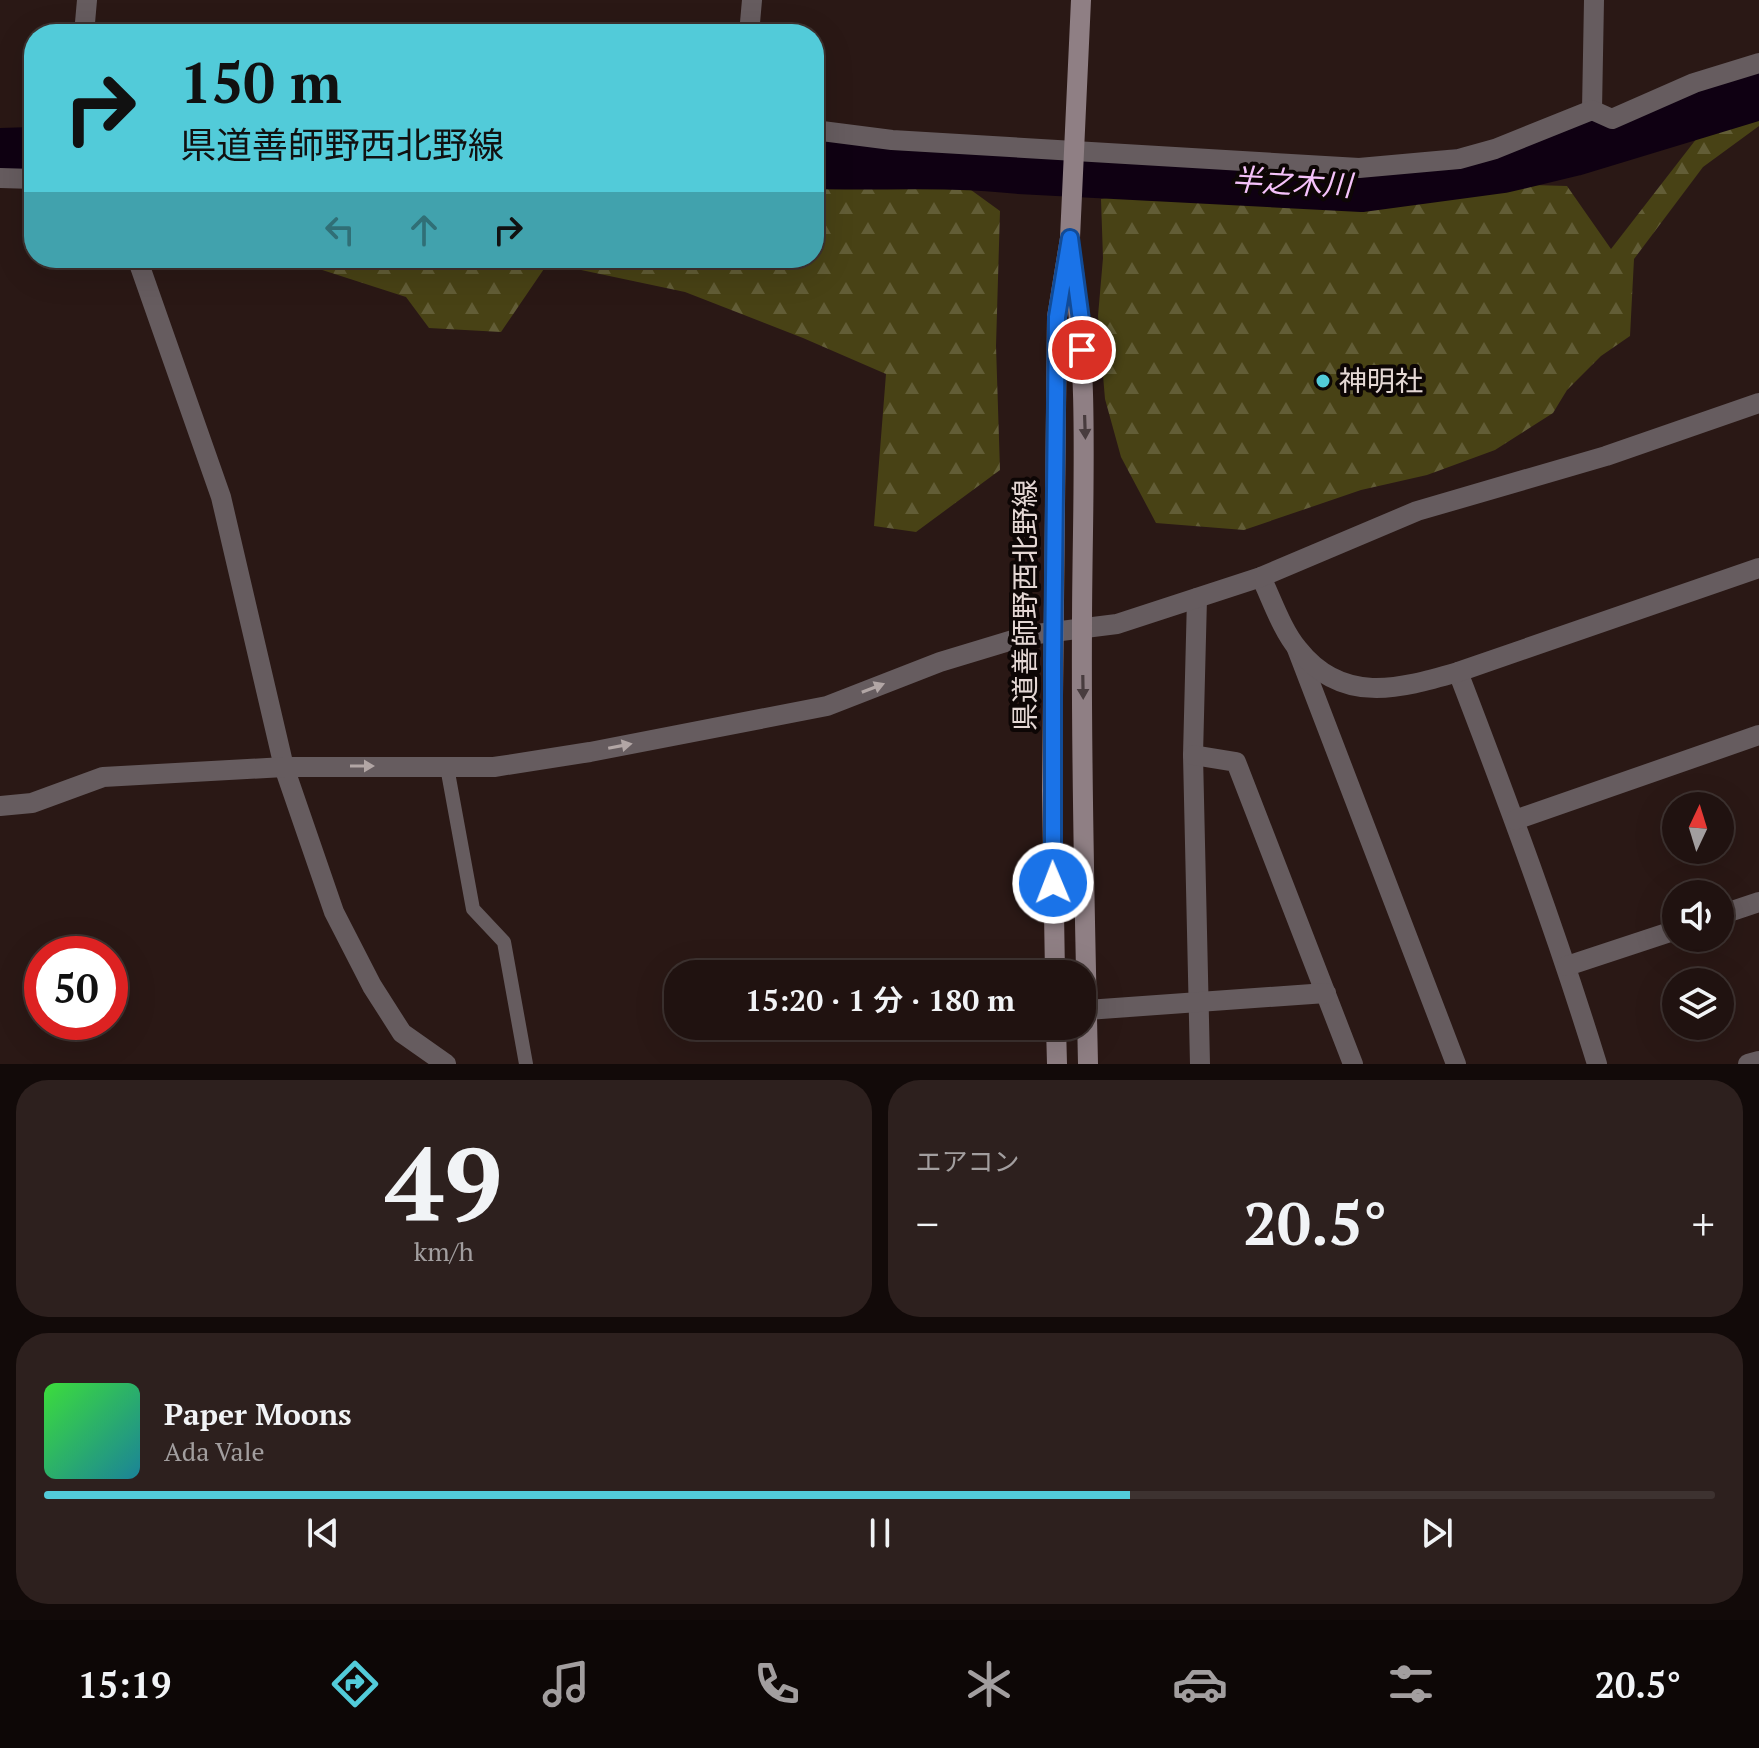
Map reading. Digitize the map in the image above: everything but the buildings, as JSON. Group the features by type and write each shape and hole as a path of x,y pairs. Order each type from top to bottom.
{"main road":[{"name":"県道善師野西北野線","path":"1055,960 1052,791 1057,317 1070,238 1081,0"},
{"name":"県道善師野西北野線","path":"1070,238 1081,320 1085,442 1082,628 1086,960"},
{"path":"1056,1040 1057,1064"},
{"name":"県道善師野西北野線","path":"1088,1040 1088,1064"}],"street":[{"path":"85,24 87,0"},
{"path":"750,24 752,0"},
{"path":"1592,110 1594,0"},
{"path":"824,131 892,140 1359,168 1459,159 1495,149 1592,110 1612,119 1694,83 1759,63"},
{"path":"0,178 24,179"},
{"path":"141,268 221,497 284,767 334,912 372,986 402,1033 446,1064"},
{"path":"0,806 32,803 103,777 284,767 507,765 827,706 940,662 1029,635 1117,624 1197,598 1261,577 1417,511 1606,456 1759,403"},
{"path":"1297,649 1340,683 1374,690 1413,685 1759,568"},
{"path":"1261,577 1297,649 1456,1064"},
{"path":"1197,598 1193,755 1200,1064"},
{"path":"1458,672 1567,966 1597,1064"},
{"path":"1515,820 1759,735"},
{"path":"1193,755 1236,762 1353,1064"},
{"path":"1734,910 1759,902"},
{"path":"1567,966 1662,935"},
{"path":"1096,1009 1326,993"},
{"path":"1748,1064 1759,1061"}],"lane":[{"path":"447,767 473,909 504,942 526,1064"}],"green space":[{"path":"1759,67 1759,126 1703,167 1634,259 1630,336 1601,356 1567,390 1553,413 1495,450 1427,475 1361,490 1244,530 1156,523 1121,457 1105,399 1098,316 1103,258 1101,199 1203,179 1377,199 1458,183 1567,186 1611,249 1735,89"},
{"path":"824,174 960,182 1000,211 996,346 1000,470 916,532 874,526 886,374 685,292 572,268 824,268"},
{"path":"316,268 545,268 501,332 429,328 406,297"}],"waterway":[{"name":"半之木川","path":"824,164 968,165 1362,187 1503,168 1574,151 1759,95"},
{"name":"半之木川","path":"0,153 24,152"}],"place":[{"name":"神明社","path":"1323,381"}],"route":[{"path":"1053,883 1057,317 1070,238 1082,350"}]}
